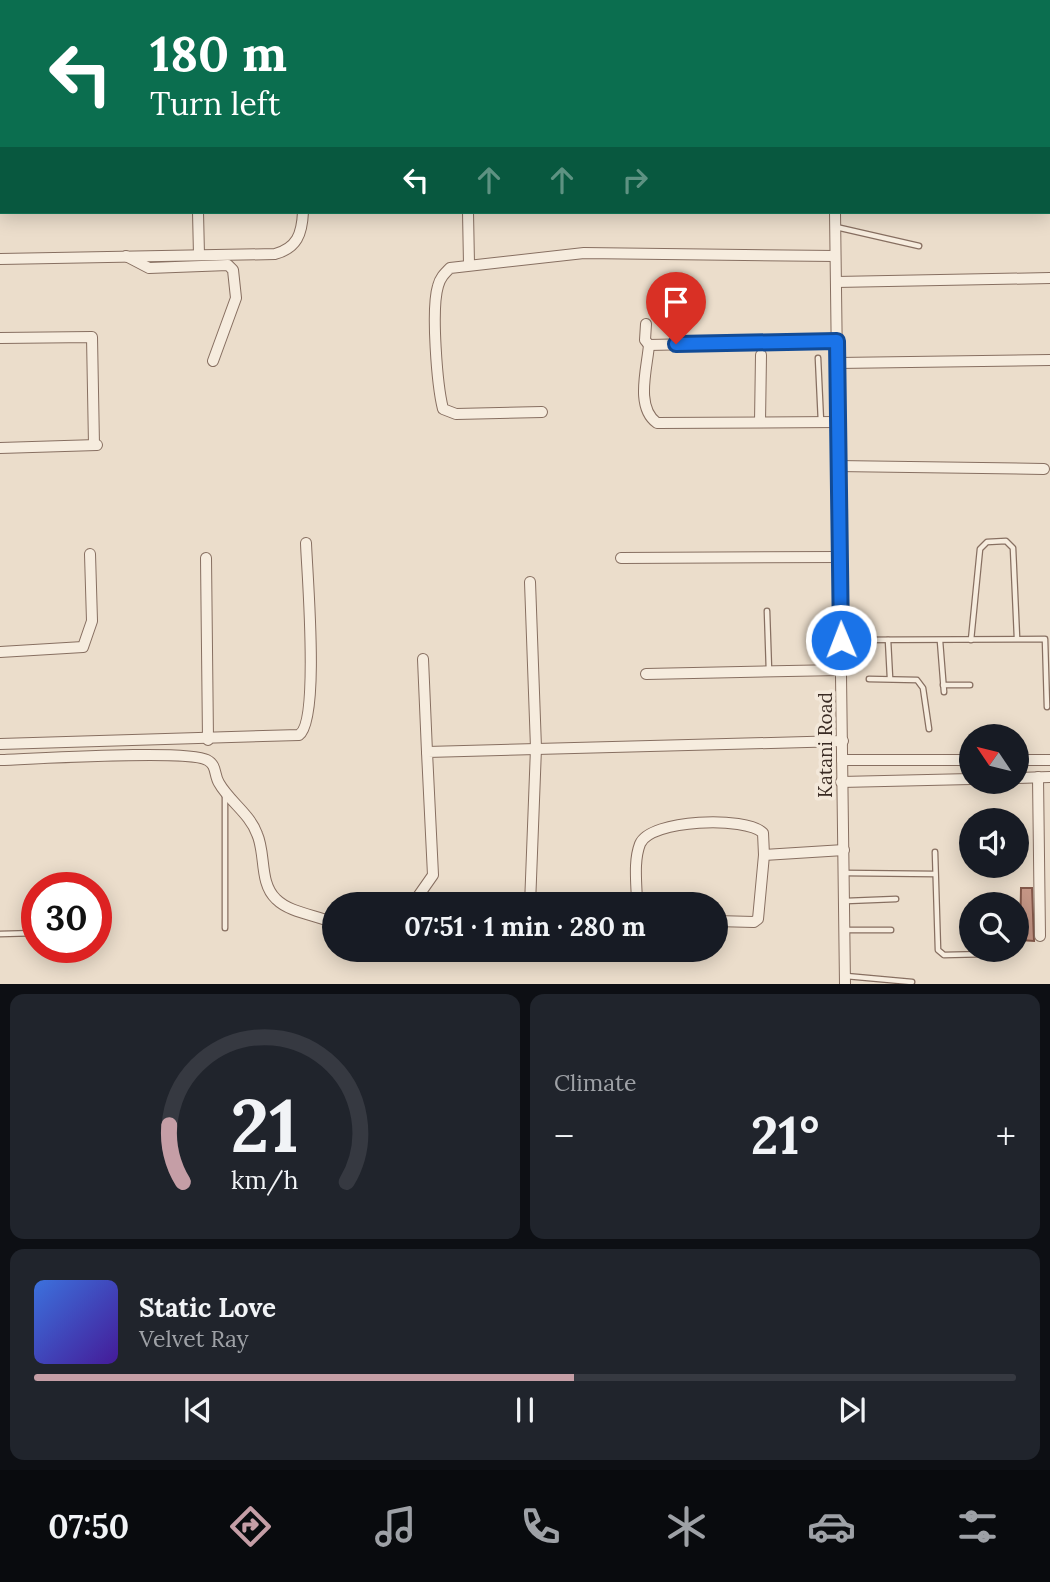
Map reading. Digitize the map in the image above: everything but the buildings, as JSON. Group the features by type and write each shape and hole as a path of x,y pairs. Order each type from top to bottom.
{"street":[{"path":"198,214 199,255"},
{"path":"0,258 275,254 288,250 297,242 303,214"},
{"path":"468,214 469,264"},
{"name":"Katani Road","path":"835,214 837,466 844,741 841,782 845,873 845,980"},
{"path":"542,412 456,414 443,409 438,363 437,289 442,276 450,268 584,253 835,256"},
{"path":"126,256 149,268 228,265 233,270 236,298 213,361"},
{"path":"835,282 1050,278"},
{"path":"646,324 645,340 649,345 644,399 650,418 657,424 837,422"},
{"path":"0,338 92,337 97,445 0,448"},
{"path":"649,345 837,341"},
{"path":"760,422 761,355"},
{"path":"838,363 1050,360"},
{"path":"837,466 1045,469"},
{"path":"0,744 290,738 304,732 311,685 306,543"},
{"path":"0,652 83,647 92,621 90,554"},
{"path":"621,558 839,557"},
{"path":"206,558 208,740"},
{"path":"530,582 536,748 530,892"},
{"path":"421,892 433,875 423,659"},
{"path":"646,674 841,670"},
{"path":"427,752 844,741"},
{"path":"0,760 198,757 213,764 218,782 257,832 266,882 274,897 287,907 322,919"},
{"path":"842,760 959,760"},
{"path":"1029,760 1050,761"},
{"path":"1029,777 1050,777"},
{"path":"1038,777 1040,936"},
{"path":"841,782 959,779"},
{"path":"637,892 636,864 640,844 647,834 662,828 712,822 754,826 763,834 764,855 758,919 754,922 728,922"},
{"path":"764,855 844,850"}],"lane":[{"path":"835,226 919,246"},
{"path":"818,358 821,422"},
{"path":"971,640 980,549 987,542 1006,541 1013,548 1017,638"},
{"path":"767,611 769,671"},
{"path":"841,640 1045,639 1047,707"},
{"path":"888,640 890,678"},
{"path":"940,641 944,692"},
{"path":"869,679 917,680 923,688 929,729"},
{"path":"943,685 970,685"},
{"path":"225,791 225,928"},
{"path":"935,852 940,953 959,953"},
{"path":"845,873 935,874"},
{"path":"845,901 896,899"},
{"path":"845,930 891,930"},
{"path":"0,934 21,933"},
{"path":"845,980 912,982"}],"route":[{"path":"676,344 837,341 841,640"}]}
